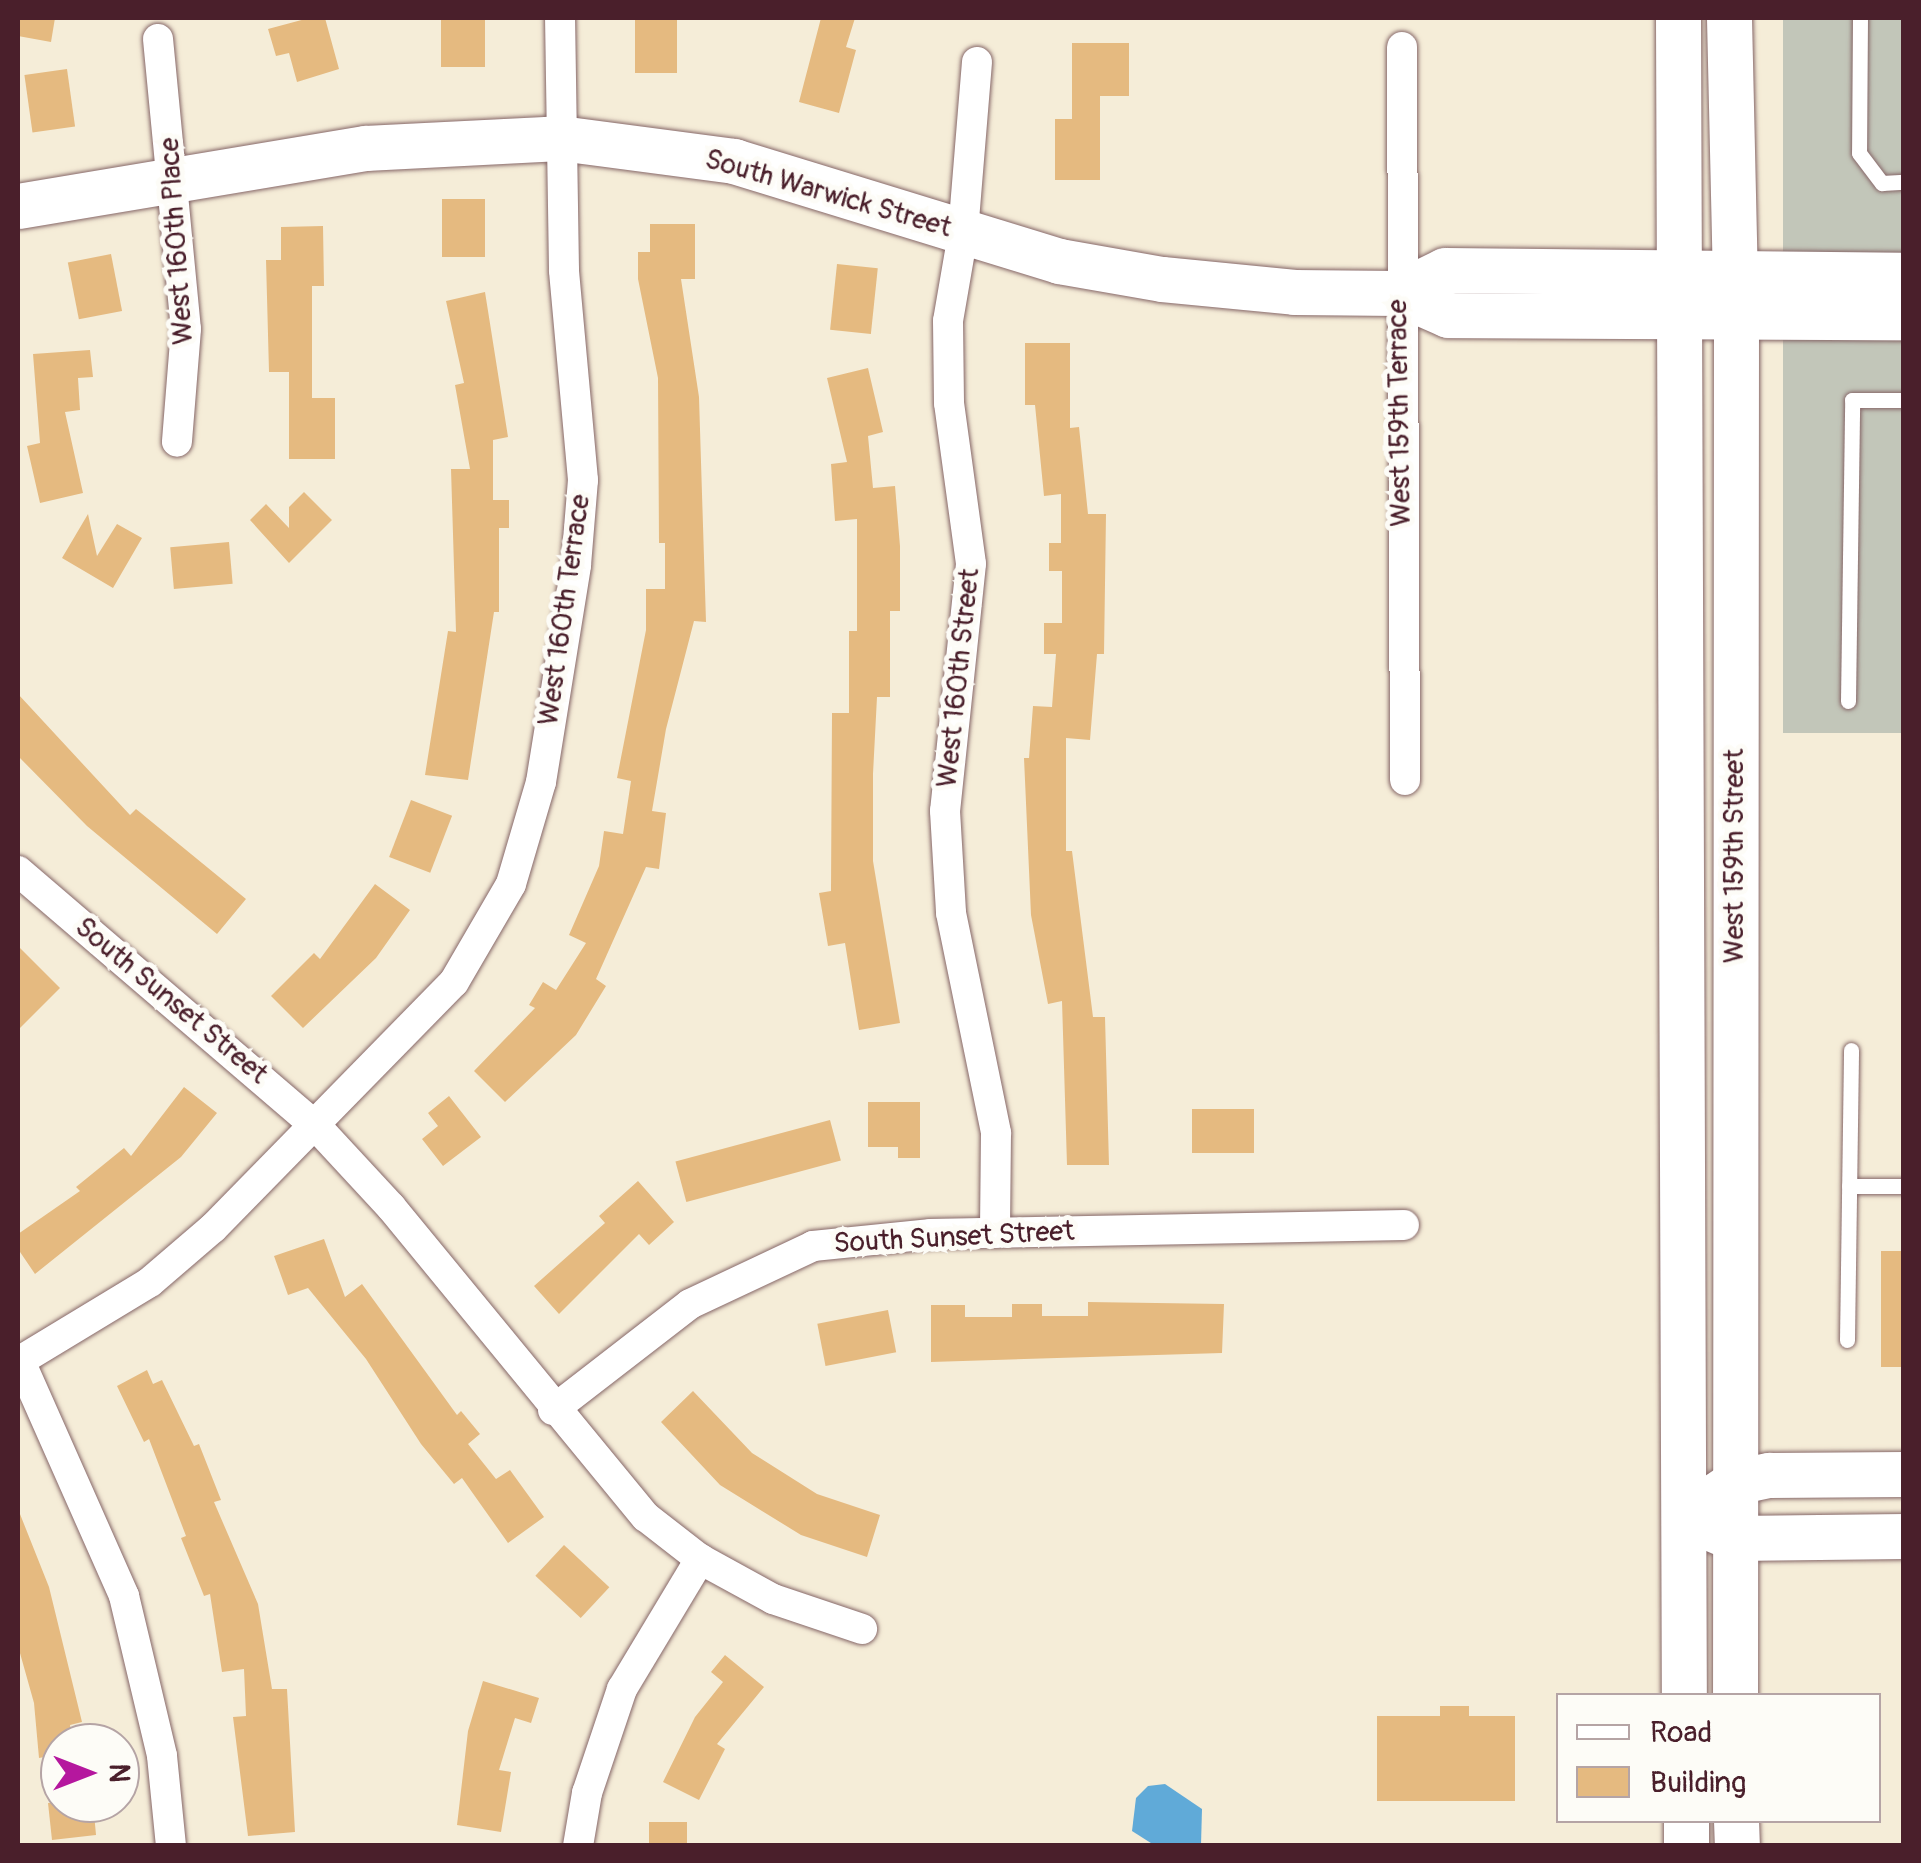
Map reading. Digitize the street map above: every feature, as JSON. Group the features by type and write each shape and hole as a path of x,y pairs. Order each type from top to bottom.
{"main road":[{"name":"West 159th Street","path":"1678,18 1684,1693"},
{"name":"West 159th Street","path":"1729,18 1735,296 1736,1693"},
{"name":"South Warwick Street","path":"18,206 365,148 560,138 734,161 1058,261 1162,279 1294,292 1398,293 1448,315 1676,296 1735,296"},
{"path":"1735,296 1904,275"},
{"path":"1735,296 1904,317"},
{"path":"1682,1518 1735,1482 1904,1474"},
{"path":"1682,1518 1734,1538 1904,1536"}],"street":[{"name":"West 160th Terrace","path":"19,1362 150,1282 316,1126 413,1029 474,955 511,884 529,832 574,583 583,480 560,138 560,18"},
{"name":"West 160th Place","path":"158,39 186,329 177,442"},
{"name":"West 159th Terrace","path":"1402,47 1398,293 1405,780"},
{"name":"West 160th Street","path":"977,62 963,234 946,374 972,564 945,812 946,870 990,1088 995,1233"},
{"name":"South Sunset Street","path":"18,871 316,1126 391,1207 553,1410 646,1518 700,1560 773,1600 862,1629"},
{"name":"South Sunset Street","path":"553,1410 690,1304 768,1262 864,1239 1404,1225"},
{"path":"19,1362 124,1596 159,1740 171,1846"},
{"path":"578,1846 597,1758 622,1689 700,1560"}],"lane":[{"path":"1860,18 1859,153 1882,182 1904,182"},
{"path":"1848,701 1852,400 1904,400"},
{"path":"1847,1340 1851,1050"},
{"path":"1849,1186 1904,1186"}],"shaded area":[{"path":"1783,18 1903,18 1903,733 1783,733"}],"water":[{"path":"1165,1784 1202,1809 1201,1845 1154,1845 1132,1831 1136,1798 1148,1786"}],"building":[{"path":"18,18 55,18 51,42 18,36"},
{"path":"309,18 325,18 339,69 297,82 289,53 276,56 268,29"},
{"path":"441,18 485,18 485,67 441,67"},
{"path":"635,18 677,18 677,73 635,73"},
{"path":"821,18 855,18 846,47 856,50 839,113 799,102"},
{"path":"1072,43 1129,43 1129,96 1100,96 1100,180 1055,180 1055,119 1072,119"},
{"path":"67,69 75,126 32,132 24,75"},
{"path":"442,199 485,199 485,257 442,257"},
{"path":"650,224 695,224 695,279 681,279 699,397 706,622 694,621 666,729 652,811 666,813 659,869 646,867 596,979 606,986 576,1035 505,1102 474,1071 535,1008 529,1005 543,982 556,990 586,943 569,935 599,866 604,831 623,834 631,781 617,778 646,630 646,589 665,589 665,543 659,543 658,378 638,279 638,252 650,252"},
{"path":"323,226 324,286 312,286 312,398 335,398 335,459 289,459 289,372 269,372 266,260 281,260 281,227"},
{"path":"111,254 122,311 79,319 68,262"},
{"path":"837,264 878,268 871,334 830,330"},
{"path":"485,292 508,437 493,440 493,500 509,500 509,528 499,528 499,612 494,612 468,780 425,775 448,631 456,632 451,469 470,469 455,385 464,383 446,301"},
{"path":"1025,343 1070,343 1070,428 1079,427 1088,514 1106,514 1104,654 1097,654 1090,740 1066,738 1066,851 1072,851 1093,1017 1105,1017 1109,1165 1067,1165 1062,1001 1048,1004 1031,915 1024,758 1029,758 1033,706 1052,707 1056,654 1044,654 1044,623 1062,623 1062,571 1049,571 1049,543 1061,543 1061,494 1044,496 1035,405 1025,405"},
{"path":"90,350 93,377 78,378 80,410 65,412 83,493 40,503 27,446 40,443 33,354"},
{"path":"868,368 883,432 868,436 873,488 895,486 900,546 900,611 890,611 890,697 877,697 873,861 900,1023 859,1030 845,943 828,946 819,893 831,891 832,713 849,713 849,631 857,631 857,519 835,521 831,464 847,462 827,378"},
{"path":"304,492 332,520 289,563 250,520 266,504 289,528 289,507"},
{"path":"88,514 97,556 117,524 142,538 113,588 62,558"},
{"path":"229,542 233,584 174,589 170,547"},
{"path":"18,694 130,815 136,809 246,899 217,934 87,826 18,756"},
{"path":"411,800 452,816 430,873 389,857"},
{"path":"375,884 410,910 376,958 303,1028 271,996 314,953 320,959"},
{"path":"18,946 60,988 18,1030"},
{"path":"184,1087 217,1113 181,1157 35,1274 18,1249 18,1234 80,1191 76,1187 124,1148 131,1156"},
{"path":"449,1096 481,1137 443,1166 422,1139 438,1126 428,1113"},
{"path":"868,1102 920,1102 920,1158 898,1158 898,1147 868,1147"},
{"path":"1192,1109 1254,1109 1254,1153 1192,1153"},
{"path":"830,1120 841,1161 686,1202 675,1161"},
{"path":"638,1181 674,1222 649,1245 639,1234 559,1314 534,1286 605,1223 599,1216"},
{"path":"324,1239 345,1297 362,1284 457,1415 461,1411 480,1434 468,1444 496,1479 510,1470 544,1517 508,1543 462,1478 454,1484 421,1444 366,1359 308,1288 288,1295 274,1256"},
{"path":"1881,1251 1904,1251 1904,1367 1881,1367"},
{"path":"1088,1302 1224,1304 1222,1353 931,1362 931,1305 965,1305 965,1317 1012,1317 1012,1304 1042,1304 1042,1316 1088,1316"},
{"path":"888,1310 896,1352 826,1366 817,1324"},
{"path":"147,1370 153,1384 162,1380 194,1446 199,1444 221,1500 214,1502 258,1604 272,1689 287,1689 295,1832 248,1836 233,1717 246,1716 244,1669 222,1672 210,1594 204,1596 181,1538 186,1536 149,1439 144,1442 117,1386"},
{"path":"693,1391 752,1453 817,1494 880,1515 867,1557 801,1535 720,1485 661,1422"},
{"path":"18,1509 49,1587 82,1722 40,1723 40,1758 34,1703 18,1646"},
{"path":"564,1545 609,1587 581,1618 535,1576"},
{"path":"725,1655 764,1687 717,1744 725,1749 699,1800 663,1782 695,1717 723,1682 711,1672"},
{"path":"483,1681 539,1698 531,1723 515,1718 499,1770 511,1772 501,1832 457,1825 468,1731"},
{"path":"1440,1706 1469,1706 1469,1716 1515,1716 1515,1801 1377,1801 1377,1716 1440,1716"},
{"path":"649,1822 687,1822 687,1846 649,1846"},
{"path":"50,1823 95,1823 96,1835 52,1840"}]}
